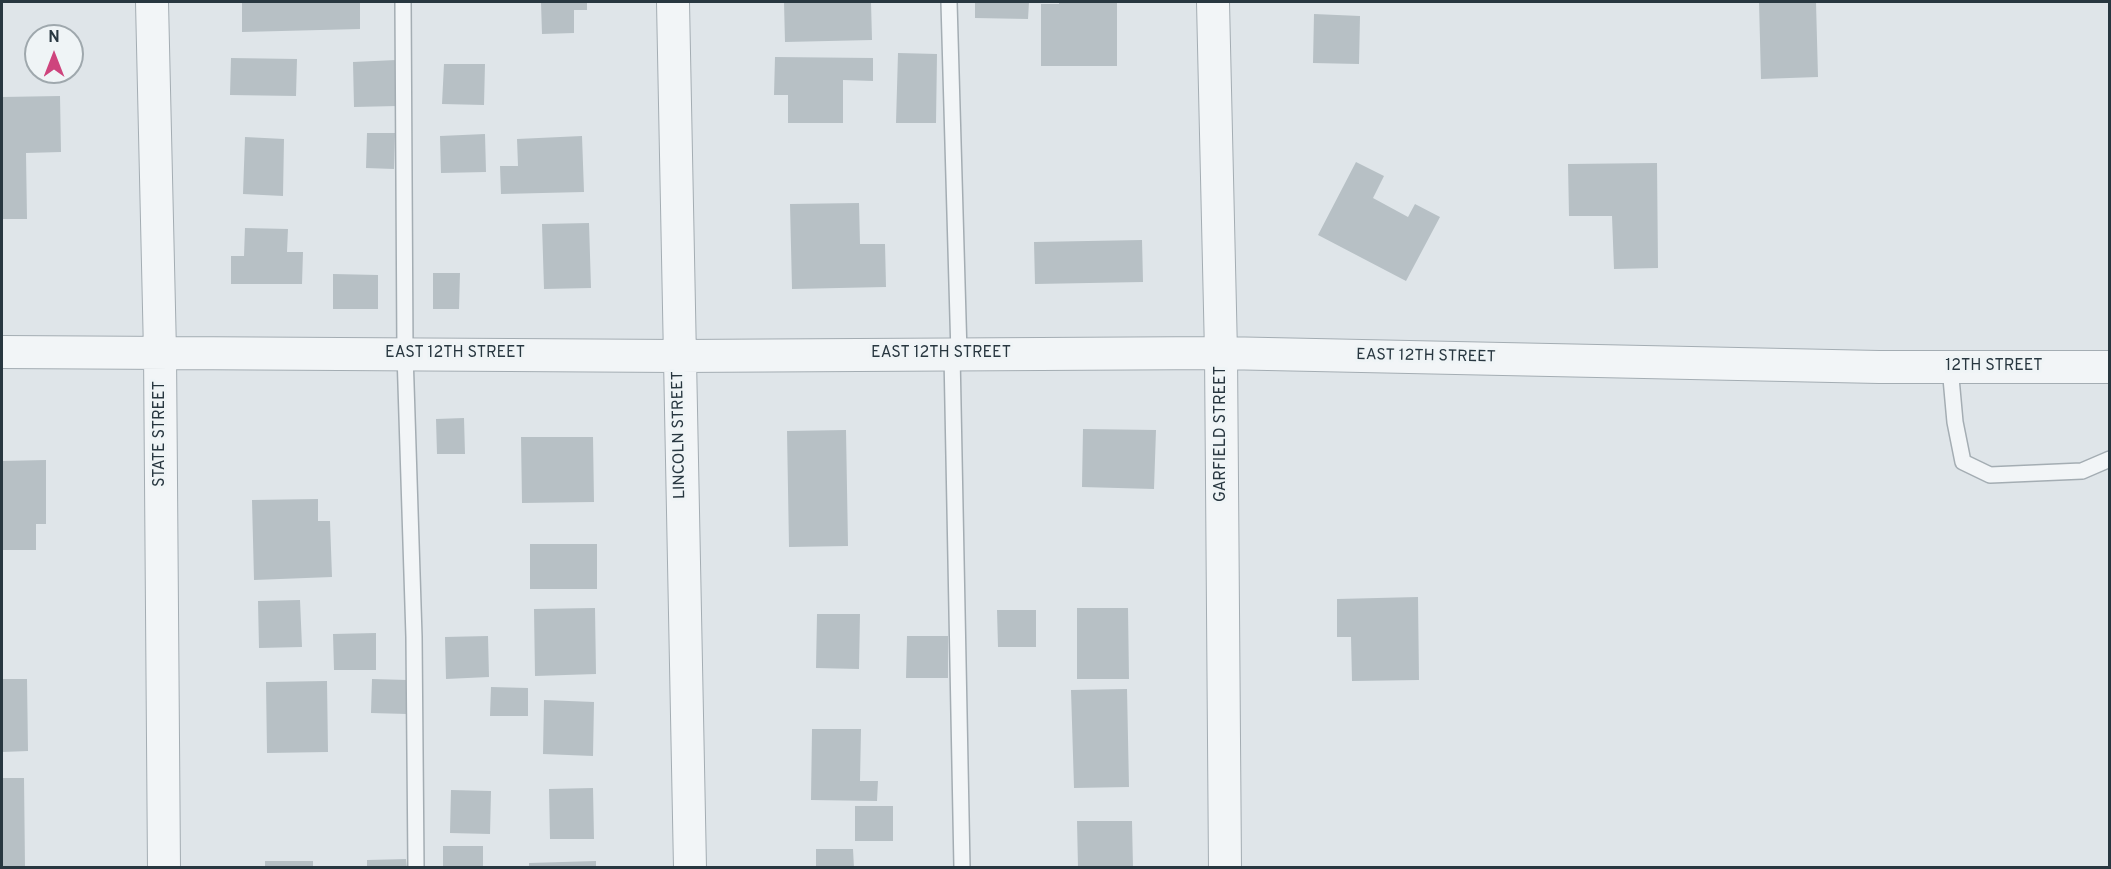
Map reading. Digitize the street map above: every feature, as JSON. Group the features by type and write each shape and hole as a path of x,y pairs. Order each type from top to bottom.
{"street":[{"name":"STATE STREET","path":"152,2 160,351 164,867"},
{"name":"LINCOLN STREET","path":"673,2 678,356 690,867"},
{"name":"GARFIELD STREET","path":"1214,2 1221,353 1225,867"},
{"name":"EAST 12TH STREET","path":"2,351 678,356 1221,353 1879,367"},
{"name":"12TH STREET","path":"1879,367 2109,367"}],"lane":[{"path":"403,2 405,353 414,637 417,867"},
{"path":"949,2 962,867"},
{"path":"1950,367 1954,422 1962,462 1990,475 2082,471 2109,459"}],"building":[{"path":"242,2 360,2 360,29 242,32"},
{"path":"541,2 587,2 587,10 574,10 574,33 542,34"},
{"path":"784,2 871,2 872,40 785,42"},
{"path":"975,2 1029,2 1028,19 975,18"},
{"path":"1059,2 1117,2 1117,66 1041,66 1041,4 1059,4"},
{"path":"1759,2 1816,2 1818,77 1761,79"},
{"path":"1314,14 1360,16 1359,64 1313,63"},
{"path":"898,53 937,54 936,123 896,123"},
{"path":"775,57 873,58 873,81 843,80 843,123 788,123 788,95 774,95"},
{"path":"231,58 297,59 296,96 230,95"},
{"path":"396,60 397,106 354,107 353,62"},
{"path":"444,64 485,64 484,105 442,104"},
{"path":"60,96 61,152 26,153 27,219 2,219 2,97"},
{"path":"367,133 395,133 394,169 366,168"},
{"path":"485,134 486,172 441,173 440,136"},
{"path":"582,136 584,192 501,194 500,166 518,166 517,139"},
{"path":"245,137 284,139 283,196 243,194"},
{"path":"1356,162 1384,176 1373,198 1408,217 1415,204 1440,217 1406,281 1318,235"},
{"path":"1657,163 1658,268 1614,269 1612,216 1569,216 1568,164"},
{"path":"859,203 860,244 885,244 886,287 792,289 790,204"},
{"path":"589,223 591,288 544,289 542,224"},
{"path":"245,228 288,229 287,252 303,252 302,284 231,284 231,256 244,256"},
{"path":"1142,240 1143,282 1035,284 1034,242"},
{"path":"433,273 460,273 459,309 433,309"},
{"path":"333,274 378,275 378,309 333,309"},
{"path":"464,418 465,454 437,454 436,419"},
{"path":"1083,429 1156,430 1154,489 1082,487"},
{"path":"846,430 848,546 789,547 787,431"},
{"path":"521,437 593,437 594,502 522,503"},
{"path":"46,460 46,524 36,524 36,550 2,550 2,461"},
{"path":"318,499 318,521 330,521 332,577 254,580 252,500"},
{"path":"530,544 597,544 597,589 530,589"},
{"path":"1418,597 1419,680 1352,681 1351,637 1337,637 1337,599"},
{"path":"300,600 302,647 259,648 258,601"},
{"path":"595,608 596,674 535,676 534,609"},
{"path":"1077,608 1128,608 1129,679 1077,679"},
{"path":"997,610 1036,610 1036,647 998,647"},
{"path":"817,614 860,614 859,669 816,668"},
{"path":"376,633 376,670 334,670 333,634"},
{"path":"488,636 489,677 446,679 445,637"},
{"path":"907,636 948,636 948,678 906,678"},
{"path":"2,679 27,679 28,751 2,752"},
{"path":"372,679 408,680 407,714 371,713"},
{"path":"327,681 328,752 267,753 266,682"},
{"path":"491,687 528,688 528,716 490,716"},
{"path":"1127,689 1129,787 1074,788 1071,690"},
{"path":"544,700 594,702 593,756 543,754"},
{"path":"812,729 861,729 860,781 878,781 877,801 811,800"},
{"path":"2,778 24,778 25,867 2,868"},
{"path":"593,788 594,839 550,839 549,789"},
{"path":"451,790 491,791 490,834 450,833"},
{"path":"855,806 893,806 893,841 855,841"},
{"path":"1077,821 1132,821 1133,868 1078,868"},
{"path":"443,846 483,846 483,868 443,868"},
{"path":"816,849 853,849 854,868 816,868"},
{"path":"406,859 407,868 367,868 367,860"},
{"path":"265,861 313,861 313,868 265,868"},
{"path":"596,861 596,868 529,868 529,863"}]}
